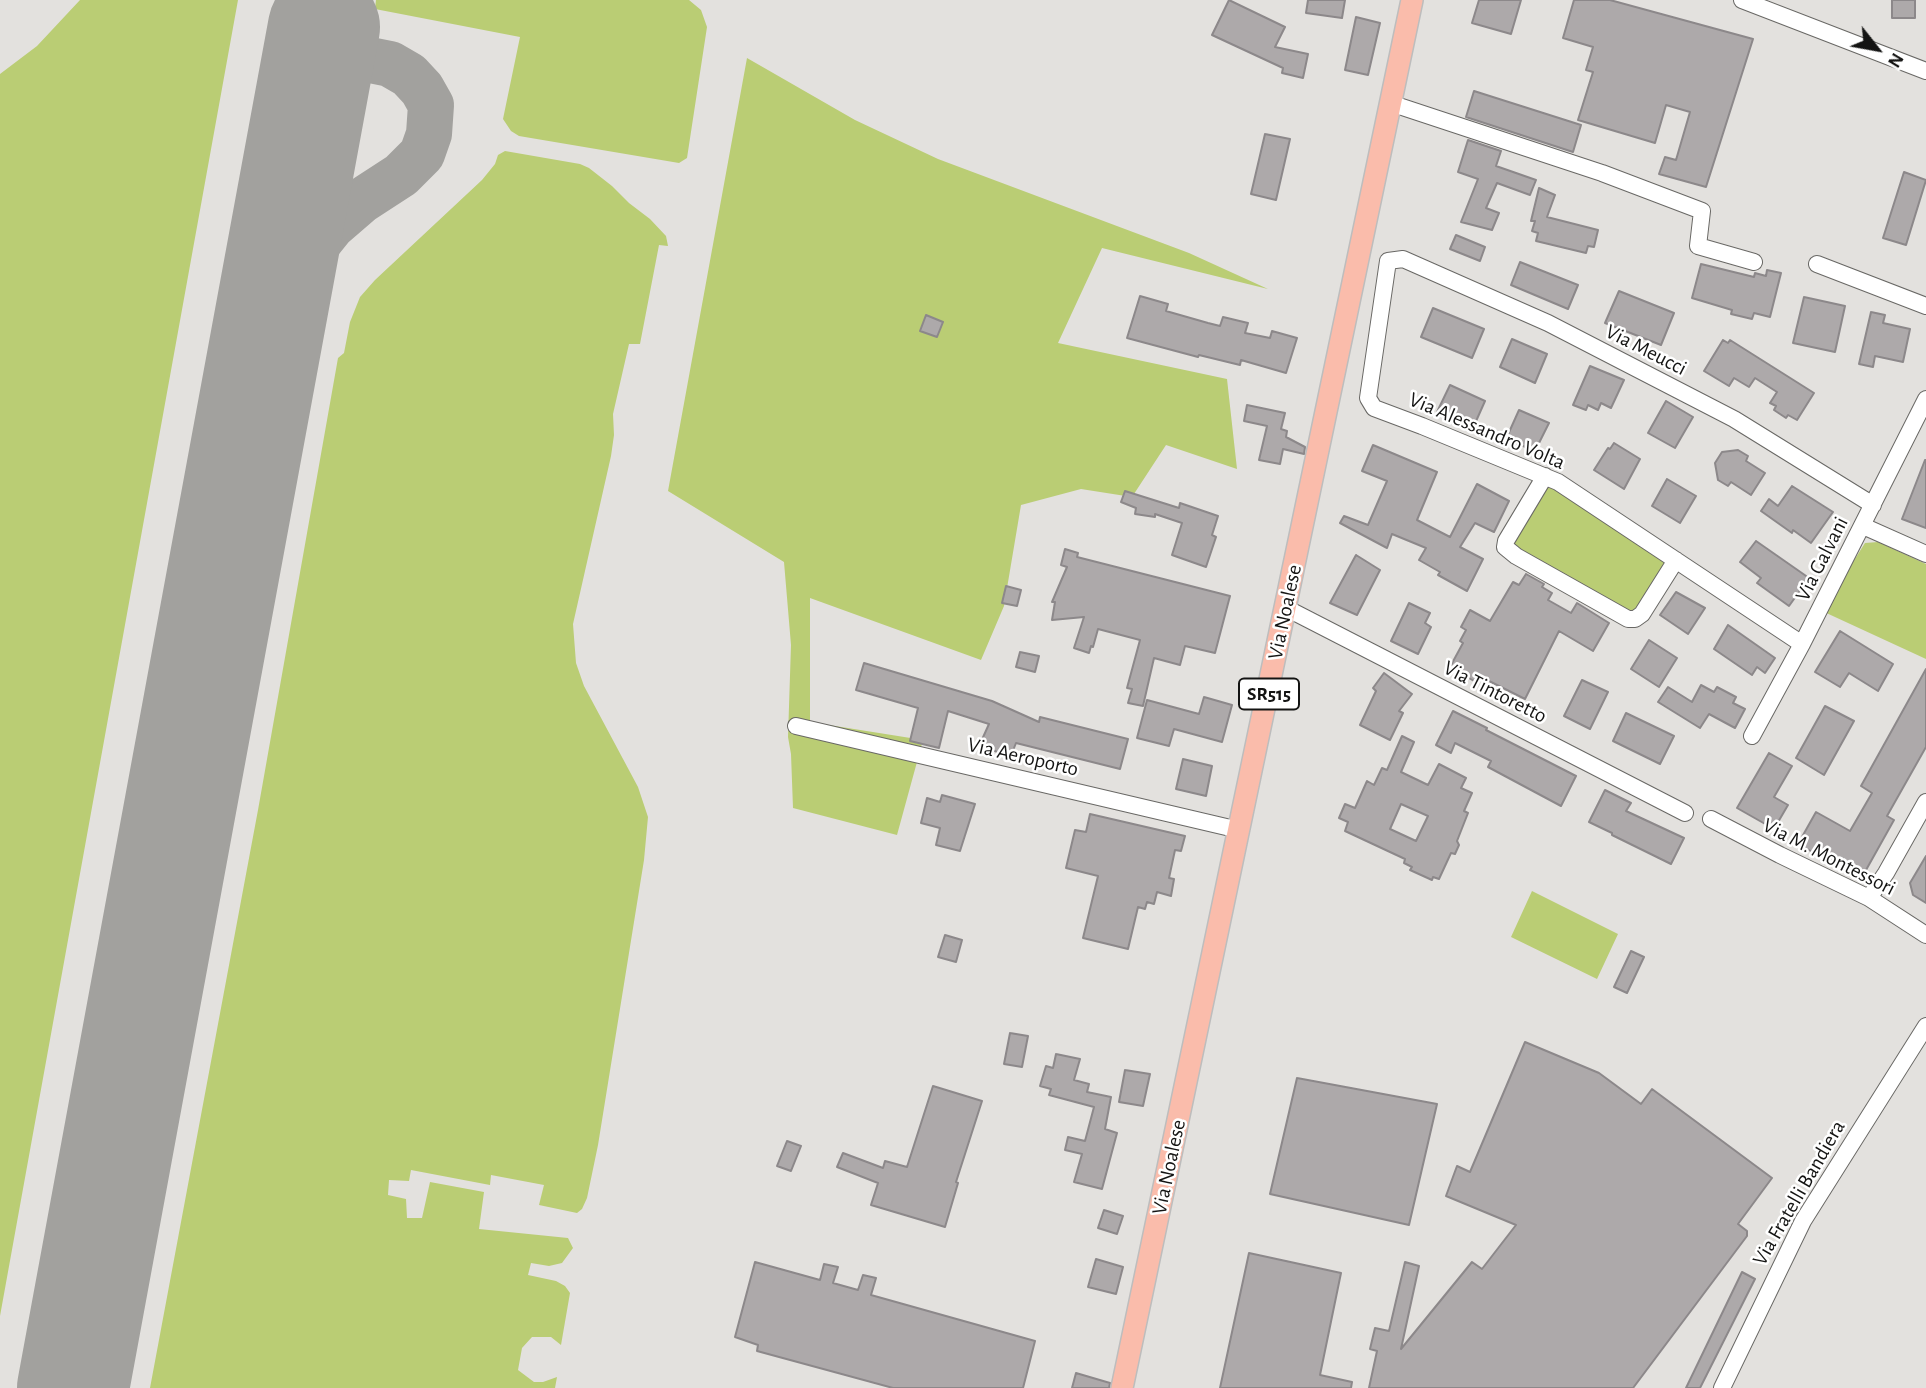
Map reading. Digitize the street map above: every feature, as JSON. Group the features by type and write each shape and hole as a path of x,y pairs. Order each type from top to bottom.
{"main road":[{"name":"Via Noalese","path":"1122,1388 1412,0"}],"street":[{"path":"1742,0 1926,71"},
{"path":"1390,103 1602,173 1702,211 1698,246 1754,262"},
{"path":"1360,251 1388,261"},
{"name":"Via Meucci","path":"1388,261 1403,259 1548,323 1734,419 1873,505"},
{"name":"Via Alessandro Volta","path":"1388,261 1369,404 1558,482 1802,644"},
{"path":"1817,264 1926,306"},
{"name":"Via Galvani","path":"1752,736 1863,526 1926,399"},
{"path":"1545,476 1506,541 1505,547 1516,556 1628,619 1635,619 1642,614 1676,560"},
{"path":"1863,526 1926,554"},
{"name":"Via Tintoretto","path":"1286,608 1685,813"},
{"name":"Via Aeroporto","path":"796,726 1239,830"},
{"path":"1869,898 1926,802"},
{"name":"Via M. Montessori","path":"1711,819 1869,898 1926,935"},
{"name":"Via Fratelli Bandiera","path":"1722,1388 1802,1221 1926,1026"}],"green space":[{"path":"80,0 238,0 0,1316 0,74 37,46"},
{"path":"376,0 689,0 701,10 707,27 687,158 679,163 519,136 511,131 503,119 520,37 375,9"},
{"path":"747,58 855,120 938,159 1189,253 1268,289 1102,248 1058,343 1227,379 1237,469 1166,445 1132,497 1081,489 1021,505 1004,606 981,660 810,598 810,722 923,740 897,835 793,808 788,737 791,645 784,562 668,491"},
{"path":"505,151 580,164 589,168 650,219 666,236 668,246 659,245 640,344 629,344 613,414 611,456 573,624 576,663 584,686 638,787 648,817 644,860 598,1145 587,1198 582,1209 577,1213 539,1205 544,1185 491,1175 490,1185 411,1170 409,1181 389,1180 388,1195 406,1199 407,1218 422,1218 430,1182 484,1192 479,1229 568,1238 573,1248 562,1263 549,1266 531,1263 528,1275 556,1281 570,1293 561,1345 551,1337 532,1337 522,1348 518,1370 534,1382 557,1377 555,1388 150,1388 258,810 338,358 344,353 350,322 360,297 482,180 495,164 498,155"},
{"path":"1547,482 1670,561 1637,612 1629,613 1515,546 1510,540"},
{"path":"1878,542 1926,564 1926,659 1822,611 1865,543"},
{"path":"1532,891 1618,934 1597,979 1511,937"}],"building":[{"path":"1229,0 1285,27 1275,47 1308,54 1303,78 1282,73 1283,68 1212,35"},
{"path":"1308,0 1345,0 1342,18 1306,13"},
{"path":"1479,0 1521,0 1511,34 1472,23"},
{"path":"1574,0 1610,0 1753,39 1706,187 1659,174 1665,157 1676,160 1690,112 1666,105 1655,143 1578,120 1593,72 1586,70 1593,47 1563,38"},
{"path":"1892,0 1915,0 1915,18 1892,18"},
{"path":"1356,17 1380,23 1368,75 1345,70"},
{"path":"1474,91 1581,125 1573,152 1466,117"},
{"path":"1265,134 1290,139 1276,200 1251,194"},
{"path":"1468,140 1501,151 1496,166 1536,180 1530,195 1497,183 1486,208 1499,213 1492,230 1461,222 1478,179 1458,172"},
{"path":"1904,172 1926,180 1906,245 1883,238"},
{"path":"1539,188 1555,195 1547,217 1598,230 1594,247 1588,246 1586,253 1536,241 1538,233 1532,231 1535,221 1531,221"},
{"path":"1456,235 1485,247 1480,261 1450,249"},
{"path":"1520,262 1578,285 1568,309 1511,285"},
{"path":"1701,264 1754,277 1755,273 1766,276 1767,270 1781,273 1770,317 1754,313 1752,319 1731,314 1732,310 1692,298"},
{"path":"1619,291 1674,313 1661,345 1605,323"},
{"path":"1140,296 1168,304 1166,311 1220,326 1223,317 1248,323 1245,333 1270,338 1272,331 1297,338 1286,373 1241,360 1240,365 1199,355 1198,357 1127,338"},
{"path":"1804,297 1845,306 1835,352 1793,343"},
{"path":"1433,308 1484,329 1472,358 1421,337"},
{"path":"1871,312 1885,315 1883,323 1910,329 1903,362 1875,356 1873,367 1859,364"},
{"path":"926,315 943,322 937,337 920,331"},
{"path":"1512,339 1547,354 1535,383 1500,367"},
{"path":"1723,340 1728,343 1730,340 1814,393 1797,420 1788,415 1786,418 1774,410 1776,406 1770,403 1777,392 1755,378 1749,387 1734,378 1729,386 1704,371"},
{"path":"1590,366 1624,380 1611,408 1601,403 1598,410 1588,405 1586,410 1573,405"},
{"path":"1450,385 1485,401 1473,428 1437,412"},
{"path":"1666,401 1693,417 1675,448 1648,433"},
{"path":"1247,405 1285,413 1281,429 1287,431 1286,437 1305,447 1304,454 1283,449 1280,464 1259,460 1267,426 1244,421"},
{"path":"1519,410 1549,423 1535,451 1506,439"},
{"path":"1614,443 1640,459 1624,489 1594,470"},
{"path":"1373,445 1437,472 1417,520 1450,537 1477,484 1509,501 1494,532 1475,523 1460,547 1483,559 1467,591 1438,575 1440,572 1419,560 1426,548 1392,534 1387,548 1340,523 1344,516 1368,525 1387,481 1362,471"},
{"path":"1738,450 1748,456 1746,461 1765,473 1751,495 1731,482 1728,486 1718,480 1715,463 1722,452"},
{"path":"1926,460 1926,528 1902,519"},
{"path":"1667,479 1696,496 1680,523 1652,506"},
{"path":"1792,486 1833,512 1811,543 1761,511 1769,499 1778,506"},
{"path":"1125,491 1179,508 1180,503 1218,516 1212,535 1216,537 1206,567 1172,555 1182,523 1155,514 1155,517 1135,514 1136,508 1121,502"},
{"path":"1756,541 1809,578 1789,606 1757,583 1761,578 1740,562"},
{"path":"1065,549 1078,553 1077,557 1230,596 1215,653 1185,646 1180,665 1154,658 1143,706 1128,703 1132,689 1127,688 1140,640 1098,629 1089,653 1074,648 1084,617 1052,620 1055,602 1052,602 1067,567 1061,565"},
{"path":"1356,555 1380,570 1357,615 1330,603"},
{"path":"1526,574 1544,584 1542,587 1552,593 1548,600 1571,613 1577,603 1609,623 1593,651 1559,631 1525,699 1477,675 1474,681 1450,667 1463,643 1460,641 1466,630 1461,627 1470,610 1490,621 1513,582 1519,585"},
{"path":"1006,586 1021,590 1017,606 1002,603"},
{"path":"1676,592 1705,608 1688,634 1660,615"},
{"path":"1409,603 1430,613 1425,623 1431,627 1418,654 1391,641"},
{"path":"1728,625 1775,658 1765,673 1757,667 1752,675 1714,649"},
{"path":"1840,631 1893,664 1878,691 1849,673 1840,687 1815,672"},
{"path":"1649,640 1677,658 1659,687 1631,669"},
{"path":"1020,652 1039,656 1035,672 1016,667"},
{"path":"864,663 992,701 1039,722 1040,717 1128,739 1120,769 1016,743 1010,758 980,744 989,724 948,711 939,748 910,741 918,708 856,690"},
{"path":"1926,669 1926,747 1887,816 1894,820 1861,879 1798,844 1816,812 1850,831 1872,793 1861,786"},
{"path":"1384,673 1412,694 1399,711 1403,713 1390,740 1360,725 1376,691 1373,688"},
{"path":"1582,680 1608,692 1590,729 1564,716"},
{"path":"1701,685 1714,692 1717,687 1736,697 1733,703 1745,709 1735,728 1709,714 1700,728 1658,702 1668,687 1692,702"},
{"path":"1204,697 1232,705 1222,742 1174,729 1169,746 1137,738 1147,700 1199,714"},
{"path":"1825,706 1854,721 1824,775 1796,758"},
{"path":"1453,711 1576,776 1561,806 1488,767 1491,761 1455,743 1451,753 1436,745"},
{"path":"1626,713 1674,736 1660,764 1613,741"},
{"path":"1402,736 1414,742 1401,772 1428,785 1439,764 1466,778 1461,788 1472,793 1464,811 1468,813 1457,841 1459,845 1455,854 1451,853 1439,879 1433,877 1432,880 1410,870 1412,867 1404,863 1405,859 1345,831 1348,822 1339,818 1345,804 1355,808 1367,781 1374,785 1382,768 1387,770","holes":["1401,804 1428,816 1416,841 1390,829"]},
{"path":"1769,753 1792,766 1774,797 1788,805 1774,829 1737,808"},
{"path":"1183,759 1212,766 1206,796 1176,789"},
{"path":"1605,790 1631,803 1626,811 1684,838 1671,864 1589,822"},
{"path":"942,795 975,804 960,851 936,845 940,828 921,823 927,798 940,802"},
{"path":"1090,814 1185,836 1181,851 1175,850 1169,878 1174,879 1171,896 1157,892 1154,904 1147,902 1145,909 1138,907 1128,949 1083,938 1098,876 1066,868 1075,830 1086,832"},
{"path":"1926,856 1926,903 1913,895 1910,883"},
{"path":"945,935 962,940 956,962 938,957"},
{"path":"1631,951 1644,957 1627,993 1614,987"},
{"path":"1010,1033 1028,1036 1022,1067 1004,1064"},
{"path":"1525,1042 1599,1073 1641,1104 1652,1089 1772,1178 1738,1224 1747,1231 1747,1236 1633,1388 1369,1388 1377,1351 1370,1349 1375,1328 1389,1331 1405,1262 1419,1266 1401,1349 1472,1262 1482,1269 1516,1225 1446,1196 1457,1166 1470,1172"},
{"path":"1056,1054 1080,1059 1074,1080 1089,1084 1087,1092 1111,1097 1105,1129 1117,1133 1102,1189 1074,1182 1082,1154 1065,1150 1068,1137 1085,1141 1094,1107 1049,1095 1051,1089 1040,1086 1046,1066 1053,1068"},
{"path":"1125,1070 1150,1074 1143,1106 1119,1102"},
{"path":"1297,1078 1437,1104 1409,1225 1270,1194"},
{"path":"933,1086 982,1101 956,1182 958,1183 945,1227 871,1205 878,1183 837,1167 843,1153 883,1168 885,1161 907,1167"},
{"path":"787,1141 801,1146 791,1171 777,1166"},
{"path":"1104,1210 1123,1216 1117,1234 1098,1228"},
{"path":"1249,1253 1341,1273 1320,1375 1352,1382 1351,1388 1220,1388"},
{"path":"1096,1259 1123,1267 1116,1294 1088,1287"},
{"path":"755,1262 820,1280 824,1264 838,1267 833,1283 858,1290 863,1275 876,1278 871,1295 1035,1341 1023,1388 893,1388 757,1351 758,1345 735,1337"},
{"path":"1742,1272 1755,1279 1700,1388 1686,1388"},
{"path":"1076,1373 1110,1383 1109,1388 1072,1388"}],"taxiway":[{"path":"265,340 299,267 332,226 361,201 401,175 422,154 429,134 431,105 422,89 409,75 390,64 360,58 322,80 309,104"}],"runway":[{"path":"73,1388 324,27"}]}
